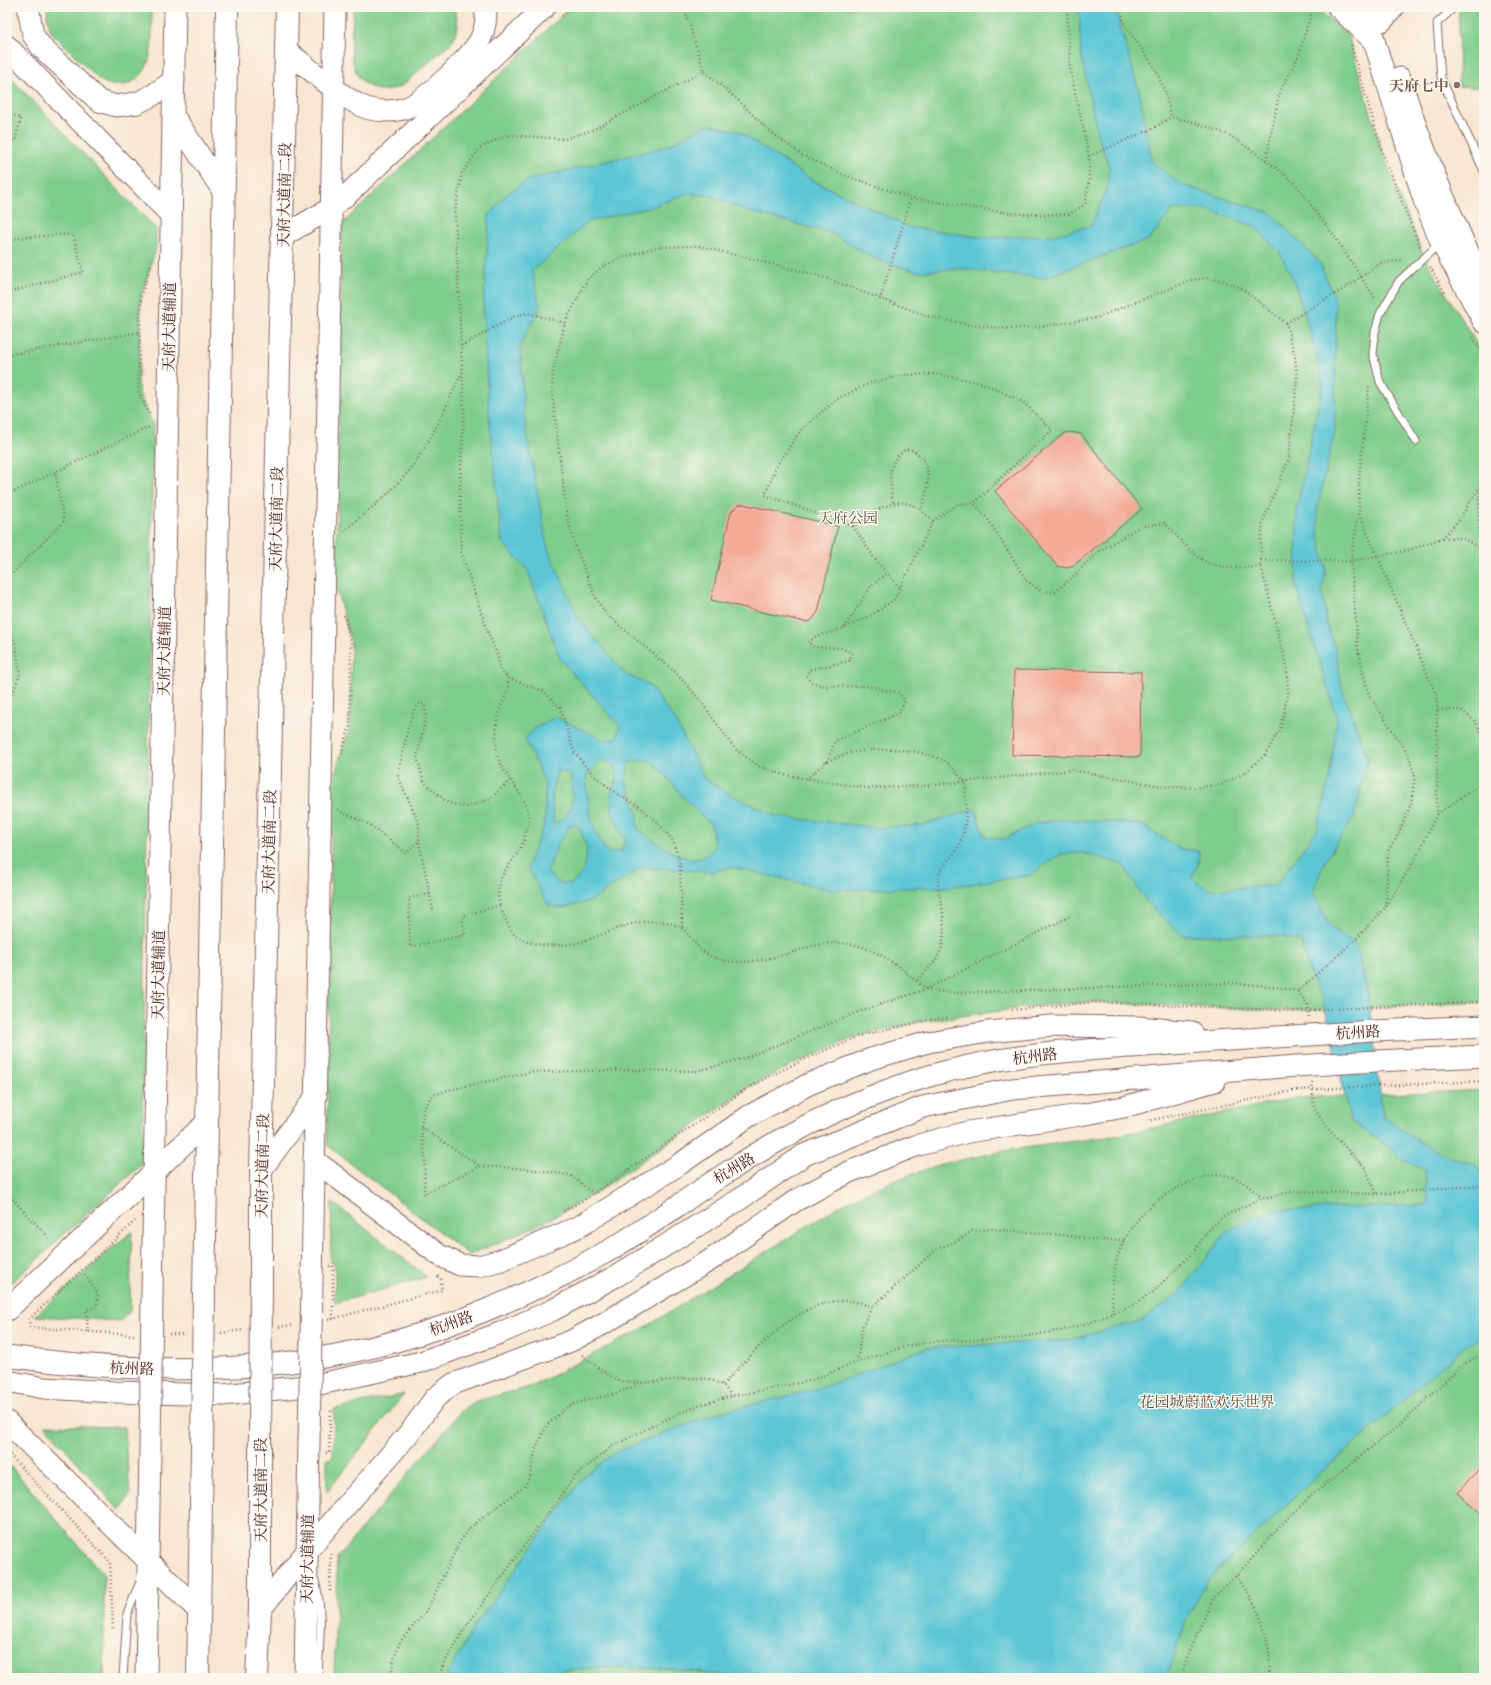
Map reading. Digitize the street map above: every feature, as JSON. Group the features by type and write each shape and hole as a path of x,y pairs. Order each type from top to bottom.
{"highway":[{"path":"198,1678 227,7"},
{"name":"天府大道南二段","path":"257,1678 260,1610 261,1170 288,51 287,7"}],"main road":[{"path":"29,7 33,35 42,48 99,101 116,106 137,103 153,95 174,80"},
{"name":"天府大道辅道","path":"148,1562 175,7"},
{"path":"335,7 314,1160 439,1255 460,1265 479,1266 501,1260 580,1226 680,1164 750,1116 808,1084 871,1059 914,1046 988,1032 1052,1026 1138,1027 1256,1038"},
{"path":"288,51 334,88 364,107 394,111 407,107 421,100 470,54 481,38 485,24 485,7"},
{"path":"1338,7 1374,41"},
{"path":"1366,7 1374,41 1424,202 1441,242 1484,322"},
{"path":"283,236 331,208 553,12"},
{"path":"1385,12 1402,86 1427,156 1456,228 1484,285"},
{"path":"7,46 171,214"},
{"path":"173,115 224,191"},
{"name":"杭州路","path":"7,1356 50,1362 116,1368 221,1368 307,1360 358,1351 417,1335 478,1313 544,1284 608,1252 725,1173 798,1131 867,1098 948,1070 1005,1059 1083,1050 1256,1038 1484,1026"},
{"name":"杭州路","path":"7,1382 44,1388 115,1392 223,1395 315,1385 421,1362 500,1333 553,1310 618,1276 737,1201 804,1155 923,1107 1012,1088 1262,1067 1484,1056"},
{"path":"260,1610 307,1551 411,1431 435,1398 453,1384 571,1341 639,1304 712,1259 795,1201 856,1169 915,1146 968,1132 1124,1107 1262,1067"},
{"path":"261,1170 316,1096"},
{"path":"7,1310 207,1122"},
{"name":"天府大道辅道","path":"305,1678 314,1160"},
{"path":"7,1422 199,1611"},
{"path":"146,1678 148,1562"}],"lane":[{"path":"1455,7 1437,23 1441,78 1484,172"},
{"path":"1416,441 1380,382 1373,354 1375,332 1380,314 1399,281 1441,242"},
{"path":"307,1551 318,1593 318,1678"},
{"path":"123,1678 127,1614 148,1562"}],"path":[{"path":"553,12 572,7"},
{"path":"684,7 704,71 737,99 768,130 802,155 844,175 911,198 1009,213 1044,215 1069,214 1085,204 1089,182 1089,156 1070,68 1067,7"},
{"path":"1122,7 1123,22 1154,67 1165,91 1171,117"},
{"path":"1266,160 1279,94 1299,55 1313,7"},
{"path":"682,927 680,862 673,841 658,822 641,808 616,793 593,775 574,752 560,707 543,691 508,678 500,671 497,654 488,633 461,552 460,487 464,410 455,211 462,173 480,148 507,135 565,139 592,130 704,71"},
{"path":"7,113 21,118 15,141 7,144"},
{"path":"1089,156 1099,154 1152,129 1171,117 1194,122 1229,135 1266,160 1295,183 1334,236 1374,295 1380,314"},
{"path":"880,300 911,198"},
{"path":"7,239 73,234 82,272 7,293"},
{"path":"698,246 817,275 880,300 930,317 971,325 1010,329 1045,326 1096,318 1191,280 1207,278 1223,281 1241,288 1286,323 1295,356 1297,378 1292,439 1289,458 1263,521 1261,566 1287,667 1288,694 1280,729 1265,755 1245,773 1222,784 1193,788 1161,786 1072,770 923,786 867,788 785,775 758,766 735,749 699,699 675,672 608,616 595,597 574,542 567,516 552,392 553,371 565,323 587,280 602,267 620,258 658,247 698,246"},
{"path":"1286,323 1345,288 1381,263 1424,257"},
{"path":"150,418 138,391 141,296 152,262"},
{"path":"461,346 515,316 528,313 565,323"},
{"path":"7,355 140,332"},
{"path":"1373,354 1359,479 1358,513 1351,561 1358,648 1369,695 1408,754 1414,776 1411,803 1399,833 1388,851 1386,907"},
{"path":"342,532 383,497 410,468 433,435 462,373"},
{"path":"827,762 836,741 899,712 905,701 899,694 866,686 824,686 810,682 808,676 809,670 849,661 852,653 841,648 814,647 808,643 815,637 844,628 870,616 894,600 900,588 933,521 958,504 974,503 1052,430 1023,402 982,383 936,374 905,375 870,383 838,399 801,430 776,466 765,495 853,526 876,559 900,588"},
{"path":"7,495 154,425"},
{"path":"893,502 889,473 897,456 906,449 918,454 926,467 928,483 922,509"},
{"path":"1484,464 1479,488 1480,548 1484,566"},
{"path":"7,578 64,521 55,472"},
{"path":"1442,538 1459,520 1479,488"},
{"path":"853,526 879,508 893,502 907,504 922,509 933,521"},
{"path":"974,503 987,518 1026,581 1040,591 1055,592 1073,577 1098,552 1139,527 1164,523 1174,531 1191,552 1203,561 1220,567 1241,569 1261,566"},
{"path":"1298,991 1307,981 1356,939 1386,907 1418,854 1437,814 1437,698 1358,513"},
{"path":"1261,560 1351,561 1410,550 1442,538 1462,538 1480,548"},
{"path":"844,628 871,586 888,572"},
{"path":"339,761 350,726 351,643 342,608"},
{"path":"7,620 16,646 20,674 12,695 7,698"},
{"path":"508,678 509,692 501,708 496,729 496,754 522,798 529,818 525,836 518,854 501,874 498,892 503,914 515,936 530,943 559,945 582,942 617,927 641,922 664,922 682,927 701,950 727,961 764,960 822,945 842,943 868,948 894,962 926,989 952,993 1228,983 1270,986 1298,991 1308,1005 1309,1020"},
{"path":"433,910 419,841 419,824 398,776 408,727 414,710 420,703 425,705 426,716 417,757 424,782 448,803 467,807 490,799 511,780"},
{"path":"1438,710 1461,710 1476,722 1484,739"},
{"path":"806,779 827,762 843,755 877,750 909,749 944,760 965,781 965,826 958,848 943,865 938,877 939,894 943,914 942,951 933,965 916,981"},
{"path":"1437,814 1484,782"},
{"path":"332,807 370,824 406,853 419,841"},
{"path":"430,894 409,898 410,947 465,935 462,916 501,905"},
{"path":"594,1194 570,1175 529,1168 480,1166 424,1194 425,1156 421,1127 424,1109 431,1096 448,1090 532,1072 633,1070 697,1071 745,1058 861,1011 926,989 1071,916"},
{"path":"1007,1010 1045,1005 1094,1002 1294,1011 1484,1002"},
{"path":"561,1213 594,1194 746,1089 792,1065 858,1036 924,1021 954,1017"},
{"path":"1312,1079 1314,1109 1330,1131 1365,1168 1377,1194"},
{"path":"1297,1090 1484,1081"},
{"path":"421,1127 480,1166"},
{"path":"1113,1313 1111,1295 1112,1276 1124,1240 1138,1216 1155,1202 1177,1188 1198,1178 1216,1175 1231,1176 1241,1180 1262,1198"},
{"path":"438,1678 443,1665 467,1625 575,1476 614,1444 692,1408 732,1396 809,1381 857,1362 907,1346 939,1341 1010,1339 1063,1330 1113,1313 1133,1305 1153,1292 1171,1276 1195,1250 1207,1232 1224,1216 1262,1198 1295,1191 1328,1191 1377,1194 1484,1185"},
{"path":"7,1192 50,1239"},
{"path":"7,1198 12,1198"},
{"path":"138,1335 30,1327 29,1319 141,1216"},
{"path":"857,1362 862,1327 872,1306 937,1249 956,1241 972,1231 992,1228 1063,1235 1082,1239 1124,1240"},
{"path":"333,1266 333,1319"},
{"path":"325,1320 442,1290 440,1279 434,1274"},
{"path":"85,1275 98,1294 97,1306 86,1310 88,1332"},
{"path":"723,1385 759,1347 796,1315 814,1306 831,1302 859,1301 872,1306"},
{"path":"274,1327 296,1324"},
{"path":"216,1333 245,1330"},
{"path":"162,1334 193,1334"},
{"path":"571,1341 585,1358 602,1371 620,1381 642,1383 692,1378 710,1379 723,1385 732,1396"},
{"path":"1181,1678 1190,1649 1214,1597 1236,1576 1279,1527 1311,1496 1404,1421 1461,1366 1484,1353"},
{"path":"391,1678 394,1659 400,1642 427,1610 459,1543 470,1529 481,1519 524,1487 530,1476 536,1448 548,1424 567,1407 583,1401 615,1394 642,1383"},
{"path":"329,1453 331,1411"},
{"path":"7,1452 110,1562 113,1632"},
{"path":"1236,1576 1248,1592 1260,1618 1269,1644 1269,1678"}],"green space":[{"path":"48,7 152,7 151,52 144,71 137,79 123,85 112,85 98,79 51,32 47,16"},
{"path":"354,7 455,7 458,26 453,41 403,85 384,91 377,90 363,82 357,74 353,64 351,41"},
{"name":"天府公园","path":"571,7 1316,7 1348,35 1382,151 1424,257 1484,356 1484,1002 1294,1011 1093,1002 1045,1005 924,1021 858,1036 792,1065 746,1089 594,1194 541,1224 469,1255 327,1145 332,782 350,726 351,643 336,587 342,224"},
{"path":"1459,7 1484,7 1484,88 1458,86"},
{"path":"7,74 156,229 156,248 141,296 138,391 153,425 142,1164 7,1287"},
{"name":"花园城蔚蓝欢乐世界","path":"1484,1090 1484,1678 334,1678 337,1558 462,1410 476,1401 533,1386 649,1325 844,1203 888,1183 941,1164 1009,1150 1114,1136 1296,1098"},
{"path":"332,1202 427,1277 335,1303 335,1263 330,1263"},
{"path":"132,1231 130,1310 121,1321 35,1316"},
{"path":"404,1394 327,1492 327,1459 333,1457 334,1409"},
{"path":"45,1425 124,1427 130,1494 120,1511"},
{"path":"7,1462 104,1575 104,1678 7,1678"}],"water":[{"path":"1079,7 1115,7 1139,92 1152,162 1182,185 1271,213 1320,263 1335,299 1335,429 1317,510 1319,536 1326,571 1322,589 1327,626 1336,651 1342,689 1368,759 1354,817 1325,861 1313,891 1330,927 1355,944 1368,994 1383,1116 1404,1132 1427,1146 1463,1162 1476,1165 1484,1181 1484,1336 1465,1346 1425,1381 1303,1489 1209,1579 1187,1618 1166,1678 740,1678 674,1669 598,1667 539,1673 533,1678 446,1678 473,1628 584,1476 614,1453 714,1414 824,1387 927,1348 1067,1340 1141,1321 1179,1294 1225,1233 1255,1216 1284,1210 1425,1205 1427,1201 1425,1170 1403,1160 1391,1148 1351,1122 1323,1000 1311,977 1301,942 1281,936 1182,935 1148,904 1123,865 1084,853 1061,854 1030,875 949,887 832,890 732,867 712,872 642,867 591,901 563,908 548,905 527,867 545,823 545,783 525,739 535,728 556,717 603,740 616,739 620,726 560,659 528,571 502,542 489,416 483,312 489,215 506,195 528,180 665,147 708,124 738,131 812,180 909,227 985,238 1054,235 1091,226 1108,185 1109,166 1097,134 1081,54","holes":["688,193 711,196 746,211 831,233 875,259 918,272 958,268 1043,278 1150,239 1173,209 1206,209 1254,226 1280,253 1295,284 1312,339 1323,383 1297,507 1296,587 1337,718 1329,781 1317,830 1276,885 1210,890 1191,878 1198,865 1199,851 1180,849 1141,824 1066,819 1036,823 1004,839 985,837 975,809 923,825 878,828 776,816 729,794 704,778 675,720 649,685 625,674 578,617 547,546 524,416 520,345 540,307 532,271 589,221 652,207","602,759 613,763 617,778 611,794 613,816 626,841 621,851 608,853 597,835 591,817 586,777","650,760 663,772 684,798 712,826 715,848 702,858 686,858 677,855 650,838 637,827 638,815 626,781 629,762","557,770 570,775 572,790 572,804 570,810 566,816 553,824 552,792","571,824 579,826 587,849 585,869 572,884 559,883 547,872 558,844"]}],"building":[{"path":"1070,432 1081,434 1142,509 1073,566 1067,568 1057,566 995,491 1065,433"},
{"path":"743,504 838,526 818,612 811,621 805,622 711,600 731,512 738,505"},
{"path":"1014,670 1141,672 1140,757 1012,755"},
{"path":"1484,1465 1484,1515 1457,1493"}],"place":[{"name":"天府七中","path":"1457,85"}]}
